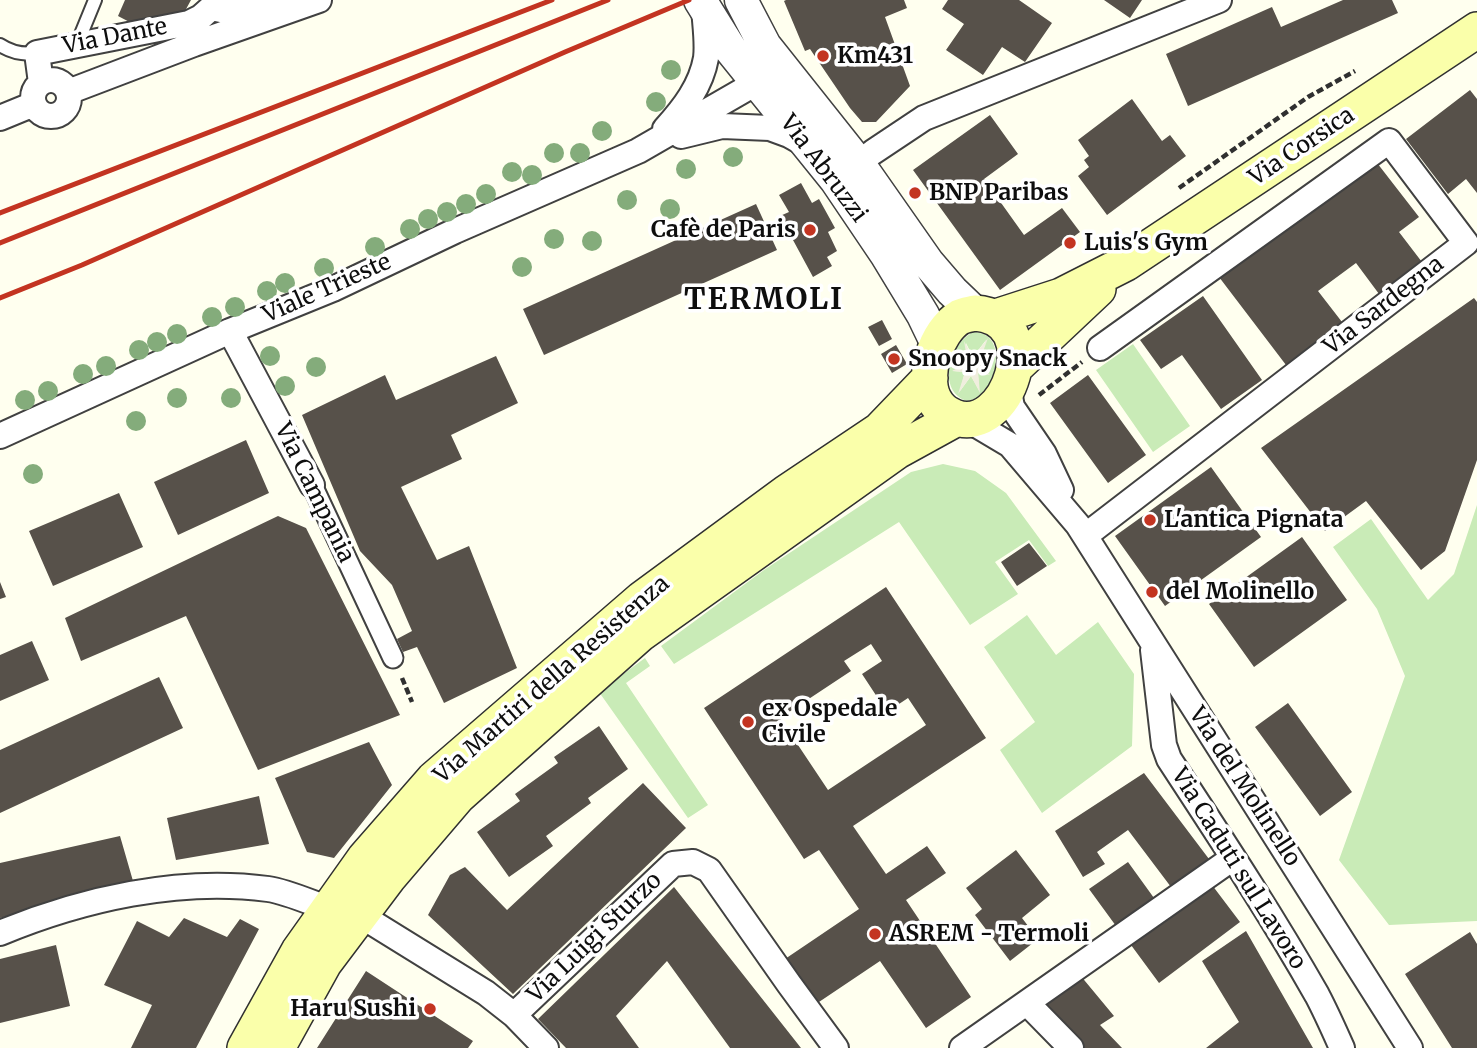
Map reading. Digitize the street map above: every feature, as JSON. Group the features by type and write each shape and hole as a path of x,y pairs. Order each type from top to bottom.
{"main road":[{"name":"Via Corsica","path":"937,344 949,327 961,317 986,315 1060,296 1126,262 1477,30"},
{"name":"Via Corsica","path":"1020,383 1126,262"},
{"path":"986,315 1006,325 1013,337 1020,383"},
{"path":"937,344 932,360 931,393 946,413 963,419"},
{"name":"Via Martiri della Resistenza","path":"276,1048 324,963 365,858 434,779 642,599 786,493 880,430 930,378"},
{"name":"Via Martiri della Resistenza","path":"245,1048 299,951 388,878 458,796 640,634 897,451 963,419 977,419 993,410 1002,398 1020,383"}],"street":[{"name":"Via Abruzzi","path":"741,0 765,46 847,171 952,291 986,315"},
{"path":"847,171 924,118 1219,0"},
{"name":"Via Dante","path":"38,94 37,52 189,23 201,17 211,4 220,10 312,3"},
{"name":"Via Dante","path":"38,94 48,80 63,85 68,92 312,3"},
{"name":"Via Abruzzi","path":"702,4 756,83 811,147 847,171 886,254 923,315 937,344"},
{"name":"Viale Trieste","path":"654,143 679,114 700,82 706,56 702,4"},
{"path":"756,83 763,66 765,46"},
{"name":"Viale Trieste","path":"0,436 654,143 756,83"},
{"path":"0,118 38,94"},
{"name":"Viale Trieste","path":"654,143 722,126 770,128 811,147"},
{"name":"Via Sardegna","path":"1081,531 1466,243 1389,141 1100,348"},
{"name":"Via Campania","path":"230,331 312,485 393,658"},
{"name":"Via del Molinello","path":"1020,383 1013,407 1044,454 1081,531"},
{"name":"Via del Molinello","path":"963,419 1010,445 1081,531 1410,1048"},
{"name":"Via Caduti sul Lavoro","path":"1152,642 1164,745 1169,759 1318,997 1342,1048"},
{"path":"962,1048 1233,858"},
{"name":"Via Luigi Sturzo","path":"514,1016 673,864 693,862 709,870 836,1048"},
{"path":"0,933 75,908 153,889 212,886 270,889 344,912 486,993 546,1048"},
{"path":"1027,1003 1071,1048"}],"lane":[{"path":"77,45 94,0"},
{"path":"0,45 10,52 37,52"}],"path":[{"path":"1172,193 1308,97 1366,65"},
{"path":"1020,383 1100,348"}],"green space":[{"path":"974,332 984,334 995,348 996,358 988,387 979,397 967,401 957,396 949,377 953,356 965,337","holes":["986,340 980,361 990,360 980,367 988,373 978,373 979,390 971,376 960,391 965,372 953,371 964,365 958,358 967,360 966,343 973,357"]},
{"path":"1133,344 1190,426 1153,452 1096,370"},
{"path":"943,464 975,471 1006,493 1056,561 1048,566 1029,540 995,562 1018,594 970,625 899,522 674,664 661,646 764,570 911,472"},
{"path":"1477,505 1477,921 1389,925 1339,860 1405,676 1377,609 1333,547 1371,519 1428,600 1454,574"},
{"path":"1027,615 1056,655 1098,622 1134,674 1132,746 1042,813 1000,750 1035,722 984,647"},
{"path":"645,658 650,666 626,683 708,805 688,818 599,692"}],"shaded area":[{"path":"988,338 980,360 993,359 981,367 990,375 978,373 980,393 971,376 958,394 965,372 952,371 963,365 956,357 967,359 964,341 973,357"}],"building":[{"path":"125,0 191,0 185,11 139,27 118,16"},
{"path":"904,0 907,8 885,17 910,86 876,122 862,122 810,49 805,51 784,1"},
{"path":"948,0 1019,0 1052,23 1025,62 1002,47 983,75 946,50 964,24 942,9"},
{"path":"1104,0 1142,0 1130,18"},
{"path":"1343,0 1392,0 1398,13 1188,106 1166,54 1272,7 1281,27"},
{"path":"1470,90 1477,99 1477,193 1466,179 1448,194 1406,139"},
{"path":"1132,99 1162,141 1170,135 1186,156 1107,215 1078,176 1089,167 1084,160 1089,156 1078,140"},
{"path":"990,115 1018,154 984,179 1024,235 1062,208 1080,232 1000,290 913,170"},
{"path":"1374,159 1419,217 1399,232 1425,266 1382,298 1356,263 1318,291 1342,322 1286,365 1219,277"},
{"name":"Cafè de Paris","path":"801,183 812,203 819,199 835,228 828,232 837,251 827,257 832,266 813,277 780,216 789,212 779,195"},
{"path":"756,204 777,250 544,355 523,309"},
{"path":"1203,296 1262,380 1221,409 1182,355 1161,369 1140,340"},
{"path":"1474,298 1477,302 1477,460 1445,551 1421,570 1366,501 1325,531 1261,448"},
{"path":"882,320 892,339 879,346 868,327"},
{"name":"Snoopy Snack","path":"896,345 907,364 892,373 881,354"},
{"path":"496,356 518,403 451,435 462,459 401,487 437,560 469,546 517,668 444,703 417,647 403,652 397,639 412,631 392,585 360,551 302,415 385,375 396,400"},
{"path":"1088,375 1146,455 1108,483 1050,403"},
{"path":"246,440 269,493 178,535 154,482"},
{"path":"1211,467 1261,537 1165,606 1115,536"},
{"path":"119,493 143,547 53,586 29,531"},
{"path":"278,516 306,528 400,715 258,770 186,616 81,661 65,618"},
{"path":"1302,537 1347,600 1254,667 1209,604"},
{"path":"1029,543 1047,566 1017,586 1001,562"},
{"path":"0,582 6,597 0,599"},
{"name":"ex Ospedale Civile","path":"886,587 986,738 853,826 886,874 927,846 946,873 906,900 971,997 926,1028 880,961 816,1004 785,959 859,909 819,850 804,859 704,708","holes":["871,644 882,661 862,674 887,712 908,698 926,725 828,790 780,718 851,671 844,661"]},
{"path":"32,641 49,680 0,701 0,655"},
{"path":"159,677 183,728 0,813 0,750"},
{"path":"1288,703 1352,792 1320,816 1255,727"},
{"path":"599,726 628,769 588,798 591,803 546,836 553,846 509,877 477,832 520,801 515,794 558,763 554,757"},
{"path":"369,742 392,785 334,858 307,852 275,778"},
{"path":"1144,773 1209,859 1171,887 1128,830 1097,852 1105,864 1083,877 1055,831"},
{"path":"643,783 686,828 513,994 428,915 450,875 465,867 507,910"},
{"path":"259,796 269,844 176,860 167,818"},
{"path":"120,836 133,881 0,918 0,863"},
{"path":"1016,850 1050,895 1022,918 1038,939 1010,961 975,915 982,909 966,888"},
{"path":"1128,862 1154,898 1116,926 1089,889"},
{"path":"1212,885 1240,922 1159,983 1131,945"},
{"path":"674,887 801,1048 730,1048 667,961 616,1016 639,1048 566,1048 538,1019"},
{"path":"184,918 227,937 240,919 259,929 196,1048 131,1048 152,1005 104,985 137,921 169,937"},
{"path":"1246,931 1313,1048 1206,1048 1239,1022 1202,961"},
{"path":"1470,932 1477,944 1477,1048 1452,1048 1405,974"},
{"path":"56,945 70,1006 0,1023 0,959"},
{"path":"366,971 473,1041 468,1048 317,1048"},
{"path":"1080,975 1114,1016 1100,1025 1122,1048 1084,1048 1039,1002"}],"railway":[{"path":"0,213 552,0"},
{"path":"0,243 608,0"},
{"path":"0,298 82,265 689,0"}],"place":[{"name":"Km431","path":"823,56"},
{"name":"BNP Paribas","path":"915,193"},
{"name":"Cafè de Paris","path":"810,230"},
{"name":"Luis's Gym","path":"1070,243"},
{"name":"Snoopy Snack","path":"894,359"},
{"name":"L'antica Pignata","path":"1150,520"},
{"name":"del Molinello","path":"1152,592"},
{"name":"ex Ospedale Civile","path":"748,722"},
{"name":"ASREM - Termoli","path":"875,934"},
{"name":"Haru Sushi","path":"430,1009"}],"district":[{"name":"TERMOLI","path":"764,301"}]}
